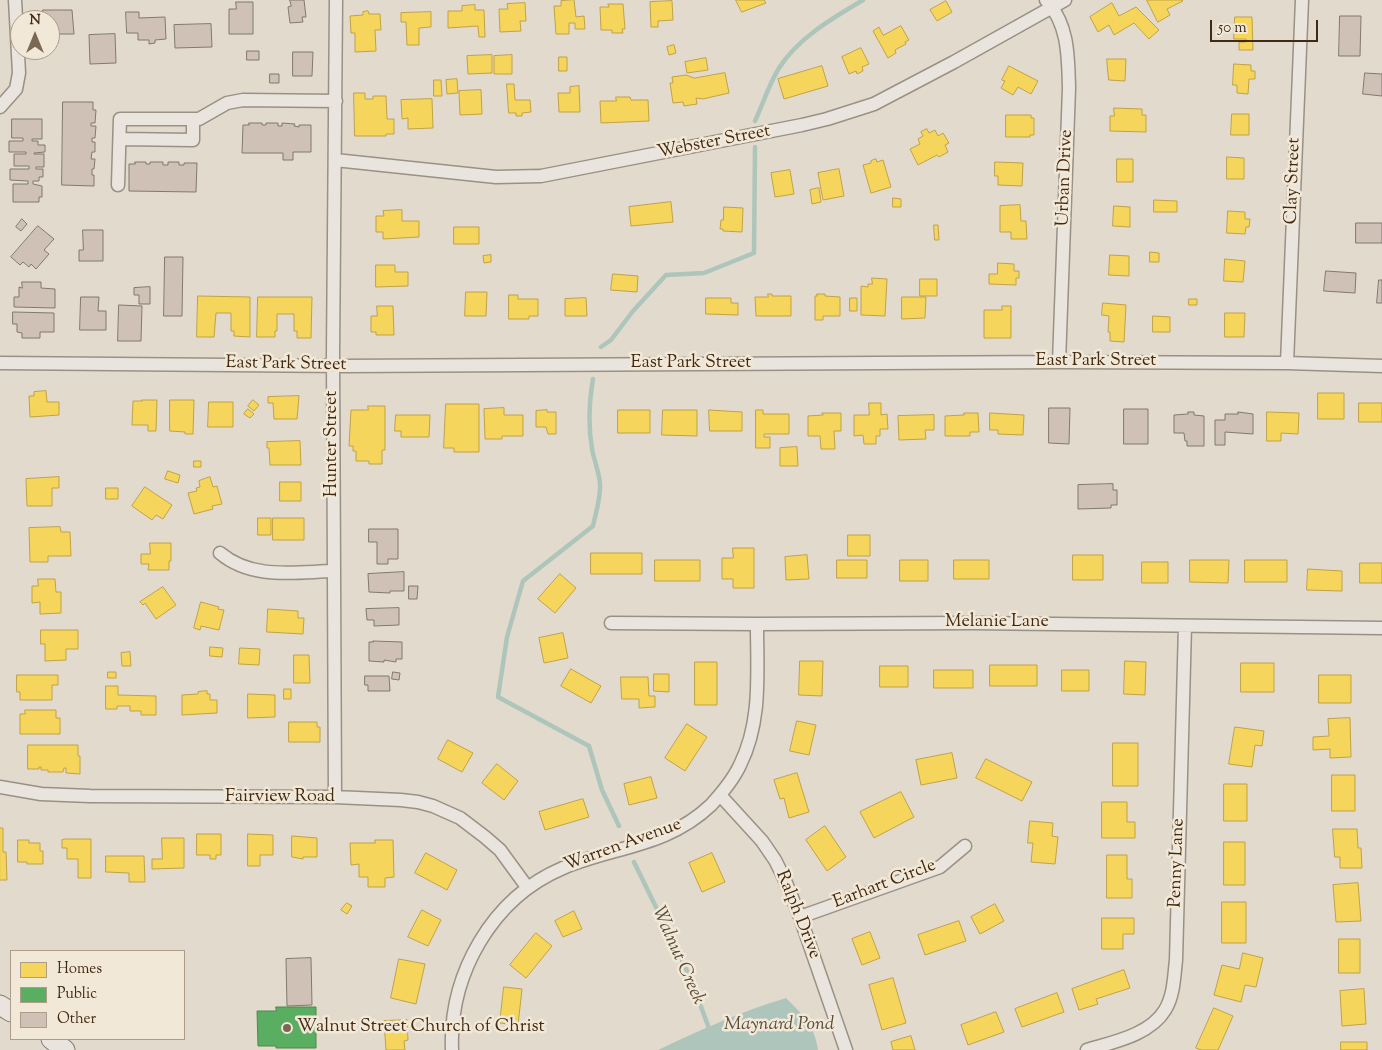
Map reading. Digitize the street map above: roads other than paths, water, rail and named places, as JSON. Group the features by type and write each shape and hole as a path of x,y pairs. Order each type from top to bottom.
{"main road":[{"path":"52,1040 65,1050"}],"street":[{"path":"0,107 16,89 18,73 15,0"},
{"name":"Hunter Street","path":"335,798 333,366 336,0"},
{"name":"Webster Street","path":"335,160 496,176 541,176 783,129 826,119 874,104 954,62 1036,15 1050,4 1066,0"},
{"name":"Clay Street","path":"1287,363 1302,0"},
{"name":"Urban Drive","path":"1050,4 1066,38 1069,88 1059,362"},
{"path":"118,185 120,119 193,119 205,117 228,103 237,100 336,101"},
{"path":"120,139 192,140 193,119"},
{"name":"East Park Street","path":"0,363 333,366 1059,362 1287,363 1382,366"},
{"path":"220,553 235,565 260,572 334,571"},
{"name":"Melanie Lane","path":"611,623 972,623 1382,628"},
{"name":"Warren Avenue","path":"452,1050 454,1006 467,964 483,935 494,921 527,888 547,875 565,867 669,834 694,820 720,795 739,767 753,734 758,698 757,624"},
{"name":"Penny Lane","path":"1088,1050 1146,1028 1165,1010 1172,994 1176,950 1186,626"},
{"name":"Fairview Road","path":"0,787 41,794 90,796 335,798 418,802 448,812 470,826 500,850 527,888"},
{"name":"Ralph Drive","path":"720,795 752,828 775,860 800,917 846,1050"},
{"name":"Earhart Circle","path":"800,917 940,867 965,846"}],"water":[{"name":"Maynard Pond","path":"786,998 811,1027 818,1050 658,1050 721,1021"}],"waterway":[{"name":"Walnut Creek","path":"755,121 772,81 787,57 817,29 863,0"},
{"name":"Walnut Creek","path":"601,347 611,340 633,311 666,275 704,273 754,253 755,147"},
{"name":"Walnut Creek","path":"593,379 590,431 600,483 598,505 593,526 523,581 507,637 498,697 589,746 602,790 619,826"},
{"name":"Walnut Creek","path":"634,862 690,977 710,1031"}],"place":[{"name":"Walnut Street Church of Christ","path":"287,1028"}]}
